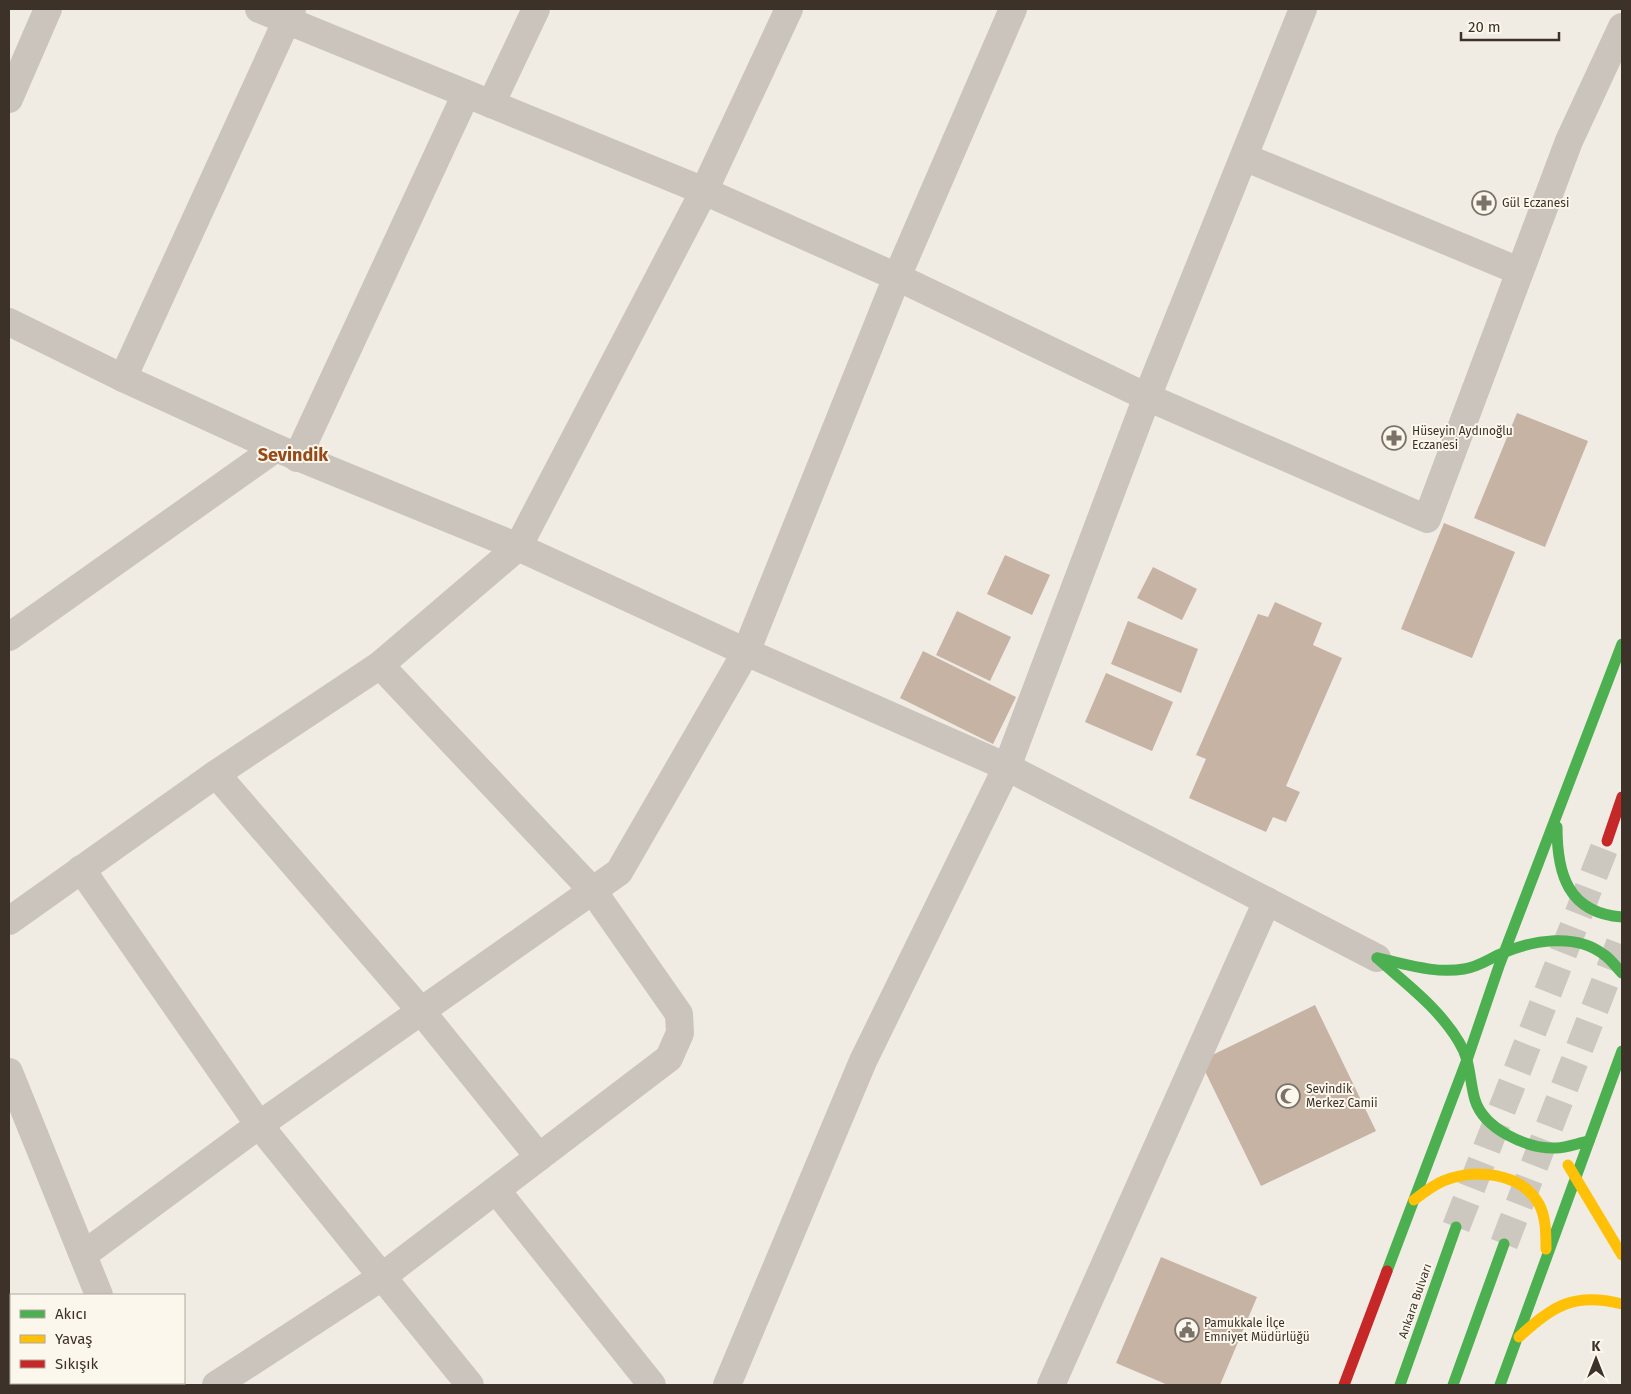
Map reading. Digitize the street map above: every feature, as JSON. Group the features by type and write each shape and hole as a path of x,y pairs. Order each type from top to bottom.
{"main road":[{"path":"1344,1385 1468,1057 1504,953 1622,644"},
{"path":"1607,841 1622,798"},
{"path":"1557,816 1558,854 1562,877 1579,900 1593,910 1622,917"},
{"path":"1377,958 1449,970 1468,969 1504,953 1551,941 1580,943 1602,952 1622,974"},
{"path":"1377,958 1438,1014 1468,1057 1470,1083 1478,1108 1493,1124 1512,1137 1535,1145 1555,1148 1589,1140"},
{"path":"1500,1385 1622,1051"},
{"path":"1555,1148 1576,1176 1622,1255"},
{"path":"1414,1200 1433,1186 1460,1176 1485,1174 1512,1180 1531,1192 1544,1217 1546,1256"},
{"name":"Ankara Bulvarı","path":"1400,1385 1456,1227"},
{"path":"1453,1385 1504,1244"},
{"path":"1517,1340 1536,1320 1559,1304 1579,1299 1599,1299 1622,1304"}],"street":[{"path":"9,99 48,9"},
{"path":"259,9 289,15 466,94 704,191 897,277 1147,397 1427,519 1569,141 1622,27"},
{"path":"491,104 536,9"},
{"path":"9,921 216,774 380,665 518,547 704,191 789,9"},
{"path":"83,1255 259,1126 619,872 746,652 897,277 1012,9"},
{"path":"727,1385 863,1061 1007,767 1147,397 1303,9"},
{"path":"123,378 289,15"},
{"path":"9,637 286,453 466,94"},
{"path":"1244,157 1519,271"},
{"path":"9,322 123,378 286,453 518,547 746,652 1007,767 1377,958"},
{"path":"216,1385 383,1276 668,1058 680,1033 679,1014 592,891 380,665"},
{"path":"216,774 421,1011 539,1157"},
{"path":"81,869 259,1126 470,1385"},
{"path":"1053,1385 1267,901"},
{"path":"9,1072 100,1294"},
{"path":"496,1190 652,1385"}],"building":[{"path":"1517,413 1588,441 1545,547 1474,518"},
{"path":"1444,523 1515,552 1472,658 1401,629"},
{"path":"1005,555 1050,575 1032,615 987,594"},
{"path":"1153,567 1197,589 1182,620 1137,598"},
{"path":"1275,602 1322,623 1313,645 1342,658 1286,786 1300,792 1286,822 1273,817 1266,832 1189,798 1206,759 1196,755 1258,614 1268,617"},
{"path":"957,611 1011,637 990,681 936,655"},
{"path":"1128,621 1198,649 1181,693 1111,664"},
{"path":"923,651 1016,697 993,744 900,698"},
{"path":"1106,673 1173,702 1152,751 1085,722"},
{"name":"Sevindik Merkez Camii","path":"1315,1005 1376,1131 1261,1186 1200,1061"},
{"name":"Pamukkale İlçe Emniyet Müdürlüğü","path":"1161,1257 1257,1297 1220,1385 1168,1385 1116,1363"}],"tunnel":[{"path":"1456,1227 1607,841"},
{"path":"1504,1244 1622,938"}],"traffic: fast":[{"path":"1387,1271 1468,1057 1499,966 1622,644"},
{"path":"1557,827 1560,860 1563,875 1569,888 1589,908 1604,914 1622,917"},
{"path":"1377,958 1420,968 1453,970 1475,966 1515,948 1541,942 1567,941 1592,947 1608,958 1622,973"},
{"path":"1377,958 1432,1007 1451,1030 1466,1056 1475,1100 1487,1120 1508,1135 1532,1145 1556,1148 1589,1141"},
{"path":"1500,1385 1622,1051"},
{"path":"1400,1385 1456,1227"},
{"path":"1453,1385 1504,1244"}],"traffic: slow":[{"path":"1568,1165 1622,1255"},
{"path":"1414,1200 1435,1185 1455,1177 1482,1174 1509,1179 1531,1193 1539,1204 1546,1232 1546,1249"},
{"path":"1519,1337 1554,1309 1566,1304 1591,1300 1622,1304"}],"traffic: jam":[{"path":"1607,841 1622,797"},
{"path":"1344,1385 1387,1271"}],"place":[{"name":"Gül Eczanesi","path":"1484,203"},
{"name":"Hüseyin Aydınoğlu Eczanesi","path":"1394,438"},
{"name":"Sevindik Merkez Camii","path":"1288,1096"},
{"name":"Pamukkale İlçe Emniyet Müdürlüğü","path":"1187,1330"}],"district":[{"name":"Sevindik","path":"293,455"}]}
